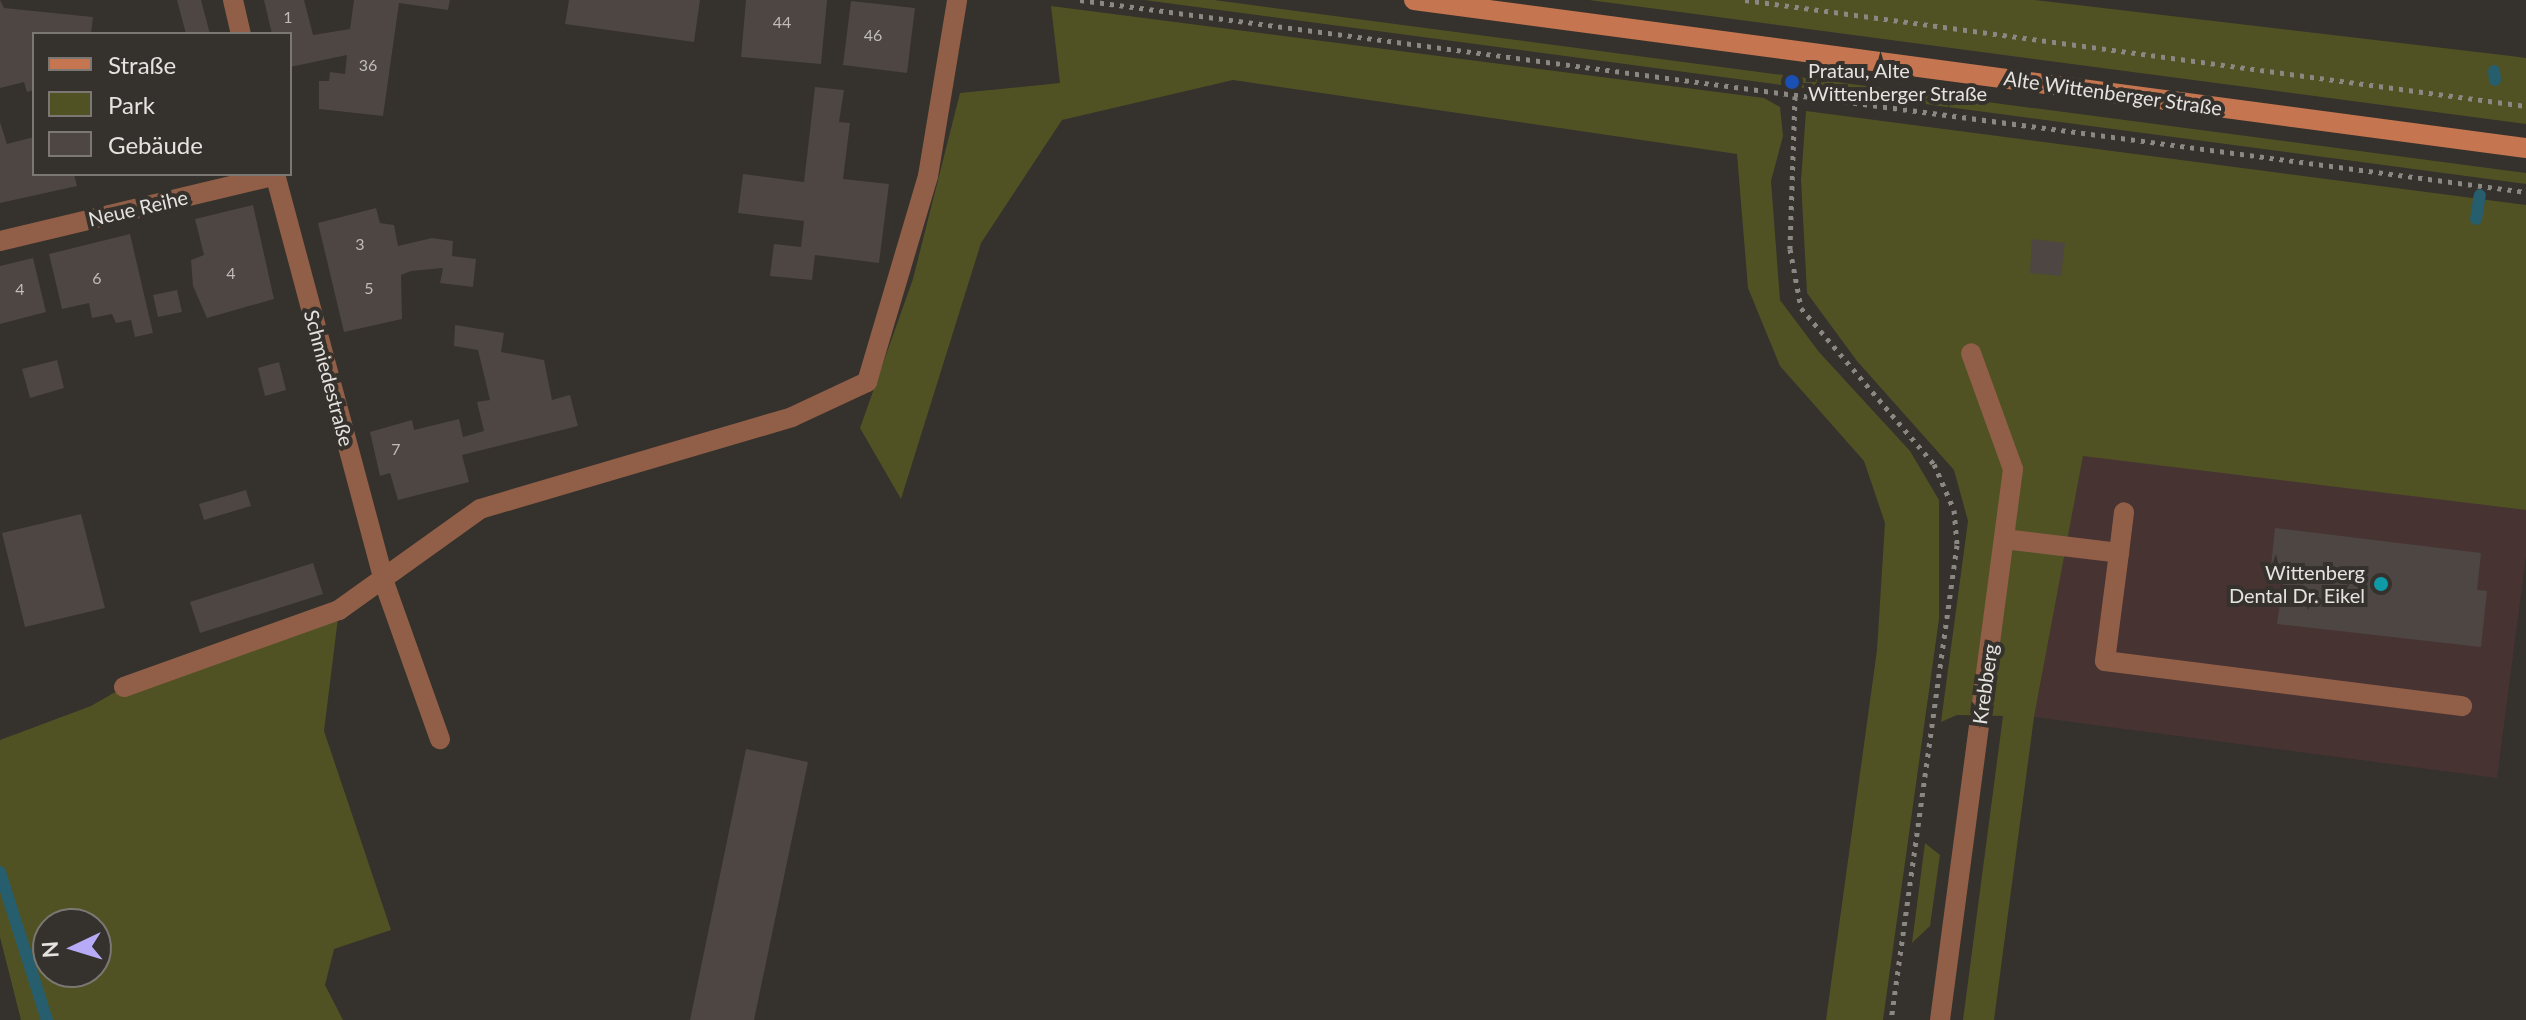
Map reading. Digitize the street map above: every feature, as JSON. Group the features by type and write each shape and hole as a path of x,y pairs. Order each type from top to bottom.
{"street":[{"path":"233,0 241,32"},
{"path":"124,687 339,610 384,582 480,509 792,417 867,382 928,176 957,0"},
{"name":"Alte Wittenberger Straße","path":"1414,0 2526,148"},
{"name":"Neue Reihe","path":"0,241 271,176"},
{"name":"Schmiedestraße","path":"275,176 384,582 440,739"},
{"name":"Krebberg","path":"1940,1020 2013,469 1971,353"},
{"path":"2124,512 2105,661 2462,706"},
{"path":"2004,539 2119,553"}],"path":[{"path":"1080,0 2526,192"},
{"path":"1745,0 2526,106"},
{"path":"1795,96 1790,249 1801,308 1934,464 1954,510 1957,545 1891,1020"}],"shaded area":[{"path":"2083,455 2526,510 2526,556 2497,778 2034,717"}],"green space":[{"path":"1144,0 1214,0 2526,173 2526,184"},
{"path":"1589,0 2035,0 2511,56 2526,58 2526,124"},
{"path":"1051,6 1764,98 1780,107 1783,136 1771,181 1780,300 1819,352 1910,451 1939,500 1939,619 1883,1020 1826,1020 1877,650 1885,523 1864,461 1780,366 1748,288 1737,154 1233,80 1062,120 981,243 901,499 860,428 913,279 960,93 1060,83"},
{"path":"1806,111 2526,205 2526,510 2083,456 2034,717 1994,1020 1963,1020 2003,716 1957,715 1941,722 1968,521 1954,470 1857,361 1807,293 1801,180"},
{"path":"339,610 324,731 391,930 334,949 325,985 343,1020 21,1020 0,937 0,740 91,706 124,687"},
{"path":"1925,843 1940,855 1930,926 1912,943"}],"building":[{"path":"0,0 4,8 93,17 91,32 32,32 32,91 27,92 24,82 0,88"},
{"path":"177,0 201,0 209,32 185,32"},
{"path":"264,0 304,0 313,35 350,29 354,0 450,0 448,10 399,3 383,116 319,109 319,81 329,81 330,72 345,74 347,55 292,67 292,32 272,32"},
{"path":"569,0 700,0 694,42 565,24"},
{"path":"746,0 827,0 821,64 741,57"},
{"path":"851,1 915,8 907,73 843,65"},
{"path":"815,87 844,90 839,122 850,123 843,179 889,184 879,263 815,255 812,280 770,276 774,244 801,247 804,221 738,213 743,174 804,182"},
{"path":"0,122 7,144 32,138 32,176 74,176 77,186 0,203"},
{"path":"253,205 274,299 207,318 193,286 191,260 204,255 195,219"},
{"path":"376,208 380,223 394,225 398,246 432,238 453,241 452,256 476,259 473,287 440,283 443,268 411,271 401,275 402,319 344,332 318,223"},
{"path":"130,234 153,333 135,337 131,320 116,323 112,314 92,318 89,303 62,309 49,254"},
{"path":"2032,239 2065,243 2061,276 2030,273"},
{"path":"33,258 46,312 0,324 0,266"},
{"path":"177,290 182,312 158,317 153,295"},
{"path":"455,325 504,333 501,352 544,360 552,400 570,395 578,426 462,455 469,482 398,500 390,473 380,476 370,432 412,420 414,430 459,419 463,437 484,431 477,402 490,400 478,350 454,346"},
{"path":"57,360 64,388 30,398 22,369"},
{"path":"279,362 286,390 265,396 258,368"},
{"path":"246,490 251,506 204,520 199,504"},
{"path":"81,514 105,608 25,627 2,533"},
{"name":"Wittenberg Dental Dr. Eikel","path":"2275,528 2481,553 2477,590 2487,591 2481,647 2277,624 2284,578 2270,575"},
{"path":"313,563 323,594 200,633 190,602"},
{"path":"746,749 808,762 754,1020 690,1020"}],"waterway":[{"path":"2494,71 2495,80"},
{"path":"2476,219 2480,195"},
{"path":"0,872 47,1020"}],"place":[{"name":"Pratau, Alte Wittenberger Straße","path":"1792,82"},
{"name":"Wittenberg Dental Dr. Eikel","path":"2381,584"}]}
